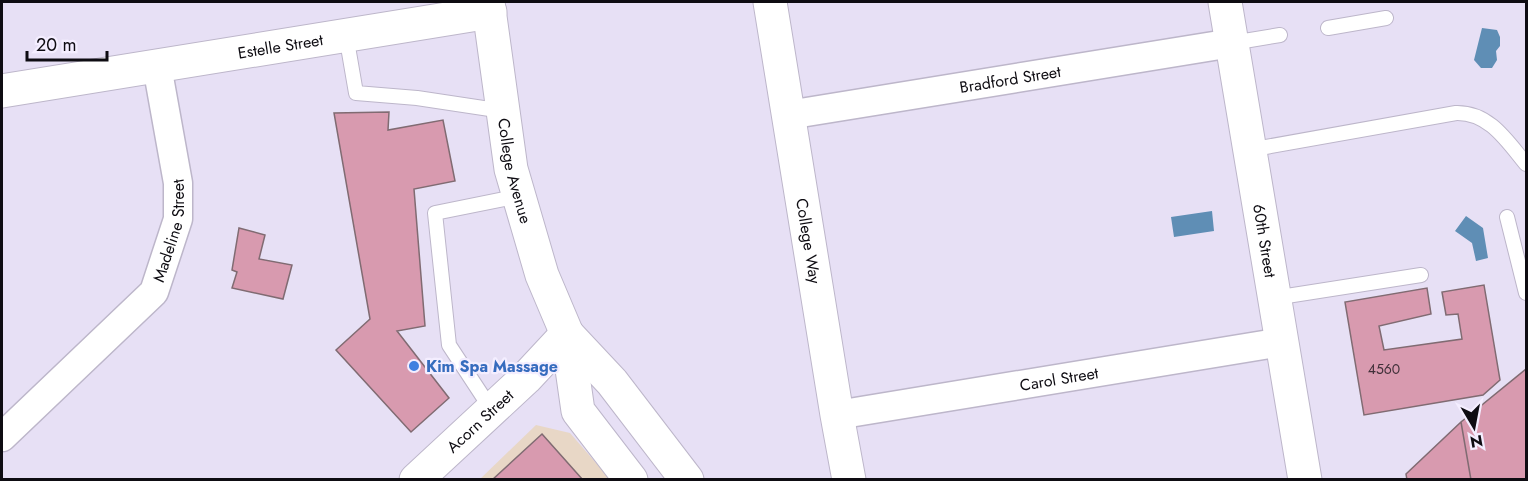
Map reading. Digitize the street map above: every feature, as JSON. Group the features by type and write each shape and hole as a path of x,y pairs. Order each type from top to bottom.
{"street":[{"name":"College Way","path":"770,2 849,480"},
{"name":"60th Street","path":"1225,2 1305,480"},
{"name":"Estelle Street","path":"2,91 346,35 489,7"},
{"name":"College Avenue","path":"489,7 511,169 542,275 567,334 579,411 631,480"},
{"name":"Bradford Street","path":"788,115 1232,43"},
{"name":"Madeline Street","path":"2,437 154,292 178,219 178,183 157,66"},
{"name":"College Avenue","path":"567,334 612,382 687,480"},
{"name":"Acorn Street","path":"416,480 526,378 567,334"},
{"name":"Carol Street","path":"837,415 1282,342"}],"lane":[{"path":"1328,28 1386,18"},
{"path":"346,35 356,93 417,98 503,111"},
{"path":"1232,43 1280,35"},
{"path":"1249,150 1456,112 1469,112 1483,118 1527,164"},
{"path":"491,409 449,345 435,213 519,196"},
{"path":"1507,217 1527,293"},
{"path":"1274,298 1421,275"}],"shaded area":[{"path":"536,425 570,433 610,479 479,480"}],"water":[{"path":"1482,28 1497,30 1500,37 1500,46 1496,51 1497,60 1492,68 1481,68 1474,60"},
{"path":"1212,211 1214,231 1174,237 1171,217"},
{"path":"1466,216 1483,228 1488,258 1476,261 1472,243 1455,231"}],"building":[{"path":"389,112 388,130 443,120 455,181 414,189 425,326 397,331 449,398 411,432 336,350 370,319 334,113"},
{"path":"239,228 265,235 259,259 292,265 283,299 232,288 237,272 232,270"},
{"path":"1484,285 1500,380 1483,395 1364,415 1345,302 1427,288 1431,314 1379,326 1384,350 1462,339 1458,314 1446,315 1442,292"},
{"path":"1526,369 1526,480 1471,480 1461,422"},
{"path":"1461,422 1471,480 1407,480 1406,474"},
{"path":"542,434 583,480 492,480"}],"place":[{"name":"Kim Spa Massage","path":"414,366"}]}
